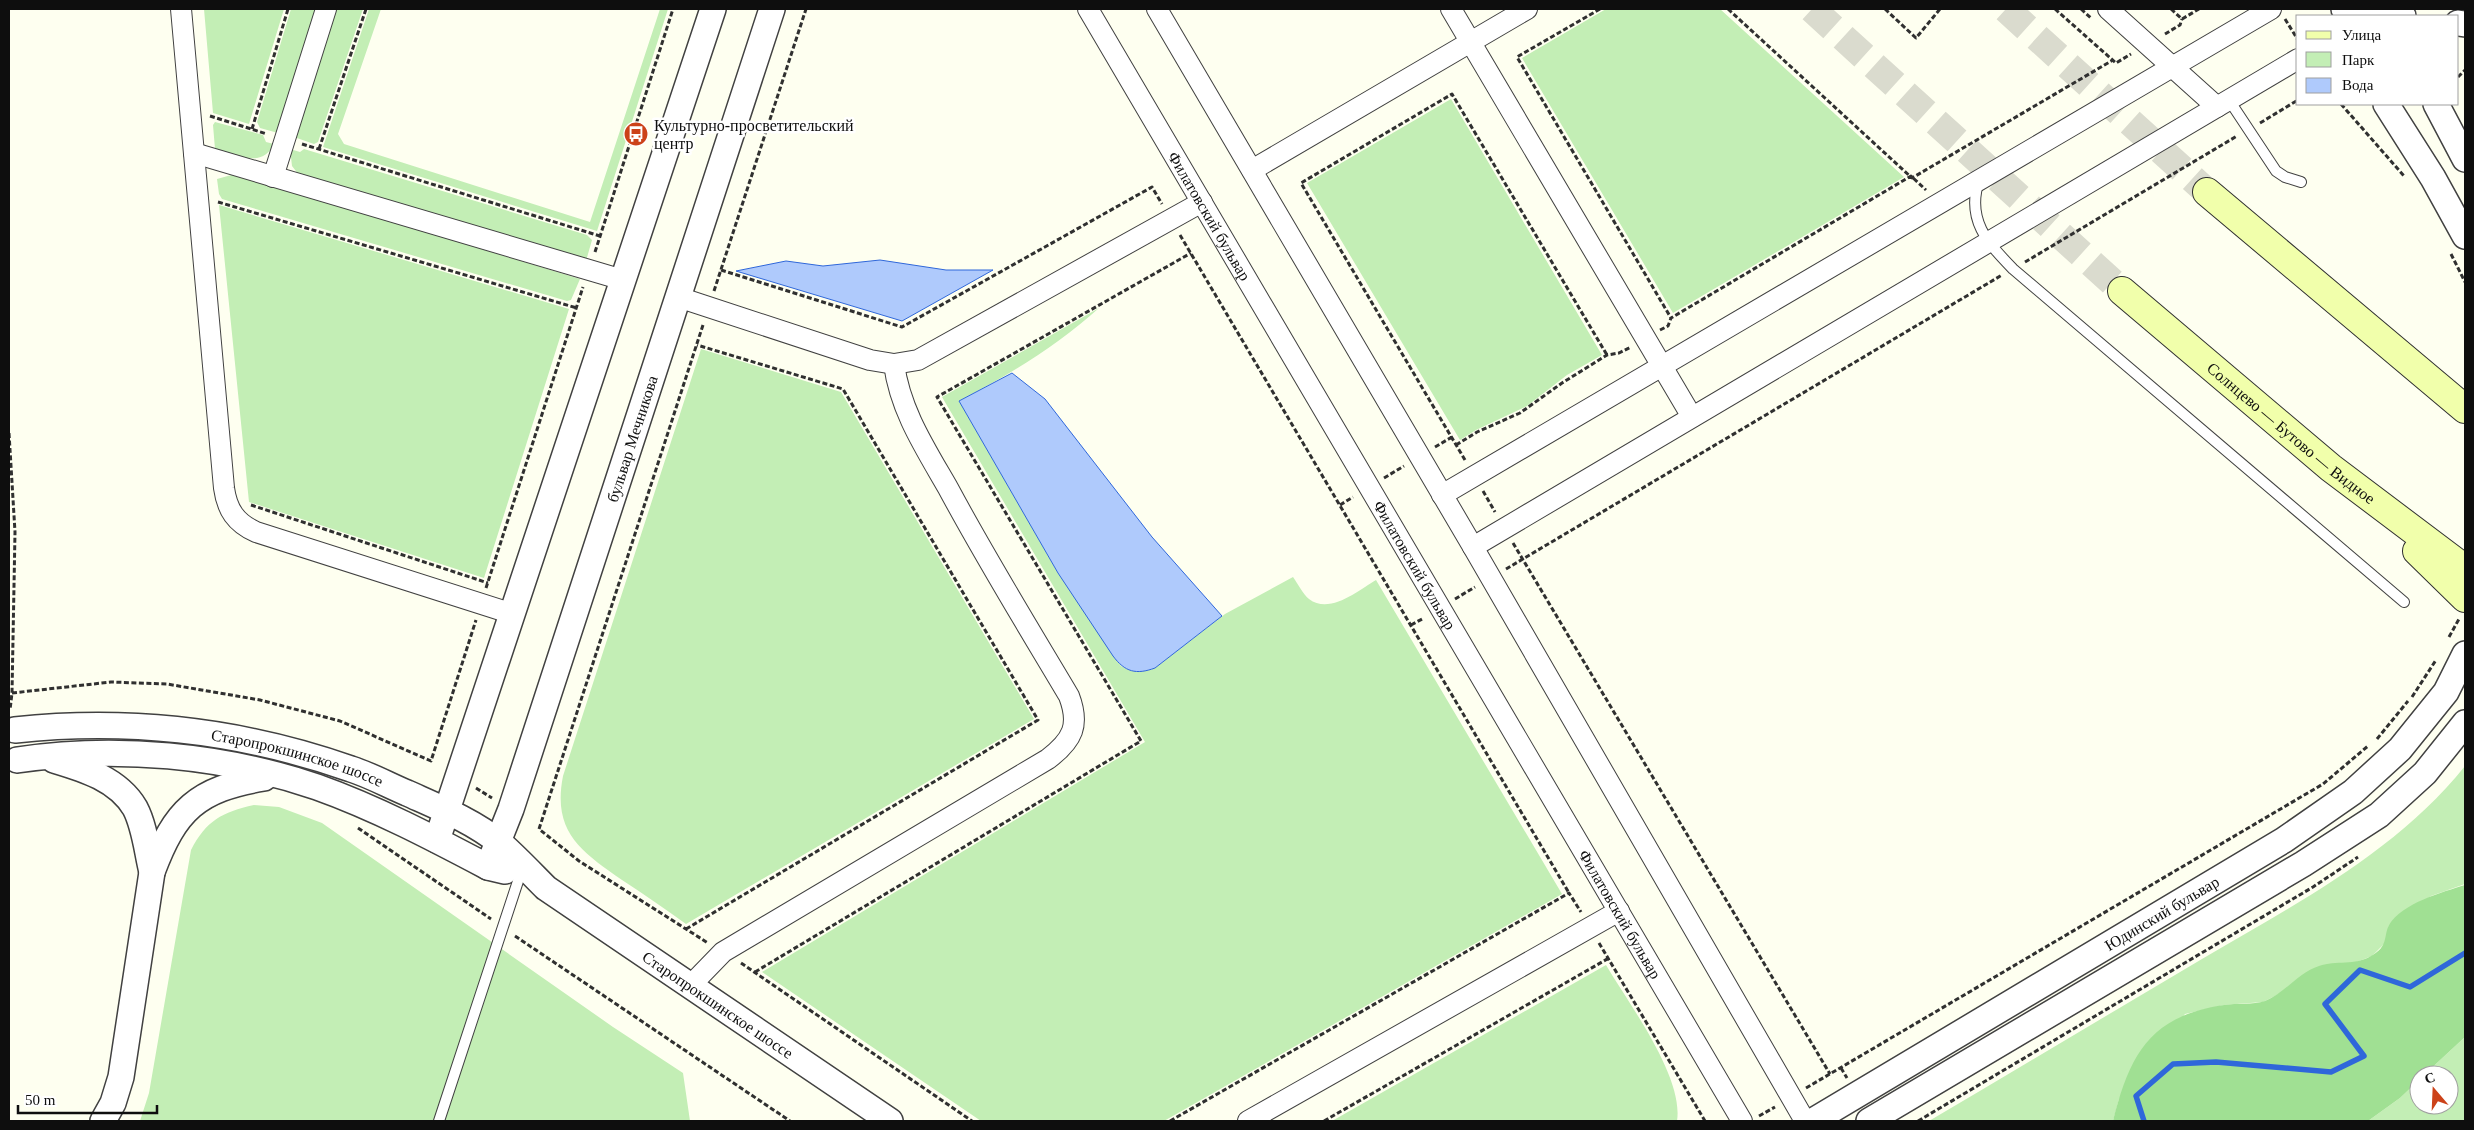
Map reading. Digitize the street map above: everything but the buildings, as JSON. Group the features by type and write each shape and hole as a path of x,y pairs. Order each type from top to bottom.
{"main road":[{"path":"2208,192 2465,409"},
{"name":"Солнцево — Бутово — Видное","path":"2122,290 2331,468 2465,569"},
{"path":"2331,468 2465,598"}],"street":[{"path":"181,9 224,488 230,512 244,527 256,532 514,614"},
{"path":"273,177 326,9"},
{"path":"437,840 514,614 713,9"},
{"name":"бульвар Мечникова","path":"488,868 499,843 772,9"},
{"name":"Филатовский бульвар","path":"1088,9 1618,911 1750,1119"},
{"path":"1157,9 1473,547 1805,1121"},
{"path":"1451,9 1692,417"},
{"path":"1252,170 1527,9"},
{"path":"2108,9 2172,67 2223,103"},
{"path":"2344,9 2389,14"},
{"path":"1442,495 2172,67 2277,13"},
{"path":"1473,547 2296,60"},
{"path":"2387,105 2433,178 2457,242"},
{"path":"2437,105 2465,159"},
{"path":"194,154 623,280"},
{"path":"678,297 870,360 894,364 926,357 1202,202"},
{"path":"690,986 723,952 1048,759 1061,749 1073,731 1075,718 1069,696 964,519 906,414 898,390 894,364"},
{"name":"Юдинский бульвар","path":"1812,1121 2284,840 2353,792 2400,748 2446,692 2456,647"},
{"name":"Юдинский бульвар","path":"1869,1121 2303,864 2379,815 2425,773 2465,723"},
{"name":"Старопрокшинское шоссе","path":"12,724 134,726 210,732 307,754 353,769 447,811 499,843 546,888"},
{"name":"Старопрокшинское шоссе","path":"17,760 76,753 141,754 205,762 279,776 356,802 437,840 488,868 520,875 546,888 890,1121"},
{"path":"42,756 100,776 120,790 135,808 152,872"},
{"path":"103,1121 113,1103 121,1077 152,872 163,841 178,818 199,800 231,784 279,776"},
{"path":"1248,1121 1618,911"}],"lane":[{"path":"2223,103 2250,129 2276,171 2284,177 2301,182"},
{"path":"1980,180 1975,209 1988,242 2012,269 2404,602"},
{"path":"439,1121 520,875"}],"path":[{"path":"252,129 288,9"},
{"path":"319,149 366,9"},
{"path":"12,693 112,682 168,684 260,700 340,721 431,761 673,9"},
{"path":"806,9 539,830 579,861 723,952 972,1121"},
{"path":"1600,9 1517,57 1671,318"},
{"path":"1728,9 1940,203"},
{"path":"1885,9 1916,38 1940,9"},
{"path":"2170,9 2182,19 2199,9"},
{"path":"2277,13 2296,37"},
{"path":"1456,445 1477,432 1520,413 1562,383 1608,356 1619,353 1668,326 1671,318 1911,176 1912,178 2113,60"},
{"path":"1608,356 1452,94 1301,183 1522,559 1830,1074"},
{"path":"1411,625 2296,101"},
{"path":"2342,105 2409,182"},
{"path":"210,116 600,236"},
{"path":"721,270 902,327 1152,187 1705,1121"},
{"path":"216,211 215,201 577,308"},
{"path":"2457,242 2465,282"},
{"path":"686,929 1038,720 843,388 697,345"},
{"path":"9,433 15,532 12,724"},
{"path":"1340,505 1452,437"},
{"path":"247,504 488,583"},
{"path":"2456,647 2458,624"},
{"path":"1750,1119 1791,1097 2323,784 2376,740 2413,696 2438,657"},
{"path":"474,786 496,800"},
{"path":"353,825 790,1121"},
{"path":"1170,1121 1569,894"},
{"path":"1324,1121 1609,958"}],"green space":[{"path":"204,9 284,9 249,124 213,113"},
{"path":"291,9 318,9 278,133 260,128 257,122"},
{"path":"336,9 363,9 318,142 314,144 294,137"},
{"path":"369,9 381,9 338,134 344,144 590,222 660,9 668,9 597,231 323,147"},
{"path":"1606,9 1720,9 1904,177 1673,313 1522,58"},
{"path":"1451,99 1602,355 1567,375 1527,406 1476,430 1460,440 1307,183"},
{"path":"215,122 263,135 266,142 274,144 269,152 256,158 240,157 215,149 213,125"},
{"path":"290,149 300,152 304,149 587,235 592,240 586,261 299,175 292,166"},
{"path":"235,174 580,279 571,300 567,301 222,199 219,194 217,179"},
{"path":"219,205 569,309 484,578 249,502"},
{"path":"1099,308 1032,359 959,401 1058,573 1121,666 1138,671 1155,668 1225,614 1293,577 1309,599 1317,603 1326,604 1335,603 1353,595 1376,580 1562,894 1164,1121 981,1121 762,972 1145,742 942,397"},
{"path":"701,349 841,392 1034,719 686,924 607,870 582,849 566,826 562,812 561,795 563,776"},
{"path":"2465,766 2465,884 2431,896 2389,925 2386,942 2372,956 2354,963 2323,965 2281,993 2263,1002 2224,1005 2185,1014 2119,1099 2113,1121 1929,1121 2273,918 2343,874 2408,825 2438,797"},
{"path":"254,805 279,807 322,823 613,1027 683,1073 690,1121 140,1121 149,1093 191,850 203,832 216,819 233,811"},
{"path":"2465,885 2465,1037 2435,1065 2409,1065 2409,1089 2368,1121 2113,1121 2127,1076 2136,1058 2147,1042 2161,1029 2178,1018 2199,1010 2224,1005 2265,1001 2305,973 2319,966 2365,959 2381,949 2389,925 2403,910 2424,899"},
{"path":"1606,965 1653,1041 1664,1063 1677,1103 1677,1121 1332,1121"},
{"path":"2465,1037 2465,1121 2368,1121 2409,1089 2409,1115 2459,1115 2459,1065 2435,1065"}],"water":[{"path":"880,260 946,270 993,270 902,321 736,271 786,261 823,266"},
{"path":"1012,373 1045,399 1152,537 1222,616 1155,668 1131,671 1122,666 1113,656 1058,573 959,401"}],"waterway":[{"path":"2144,1121 2136,1096 2173,1064 2216,1062 2331,1072 2364,1056 2325,1004 2360,970 2410,987 2465,953"}],"tunnel":[{"path":"1812,9 2122,291"},
{"path":"2006,9 2207,192"}],"place":[{"name":"Культурно-просветительский центр","path":"636,134"}]}
